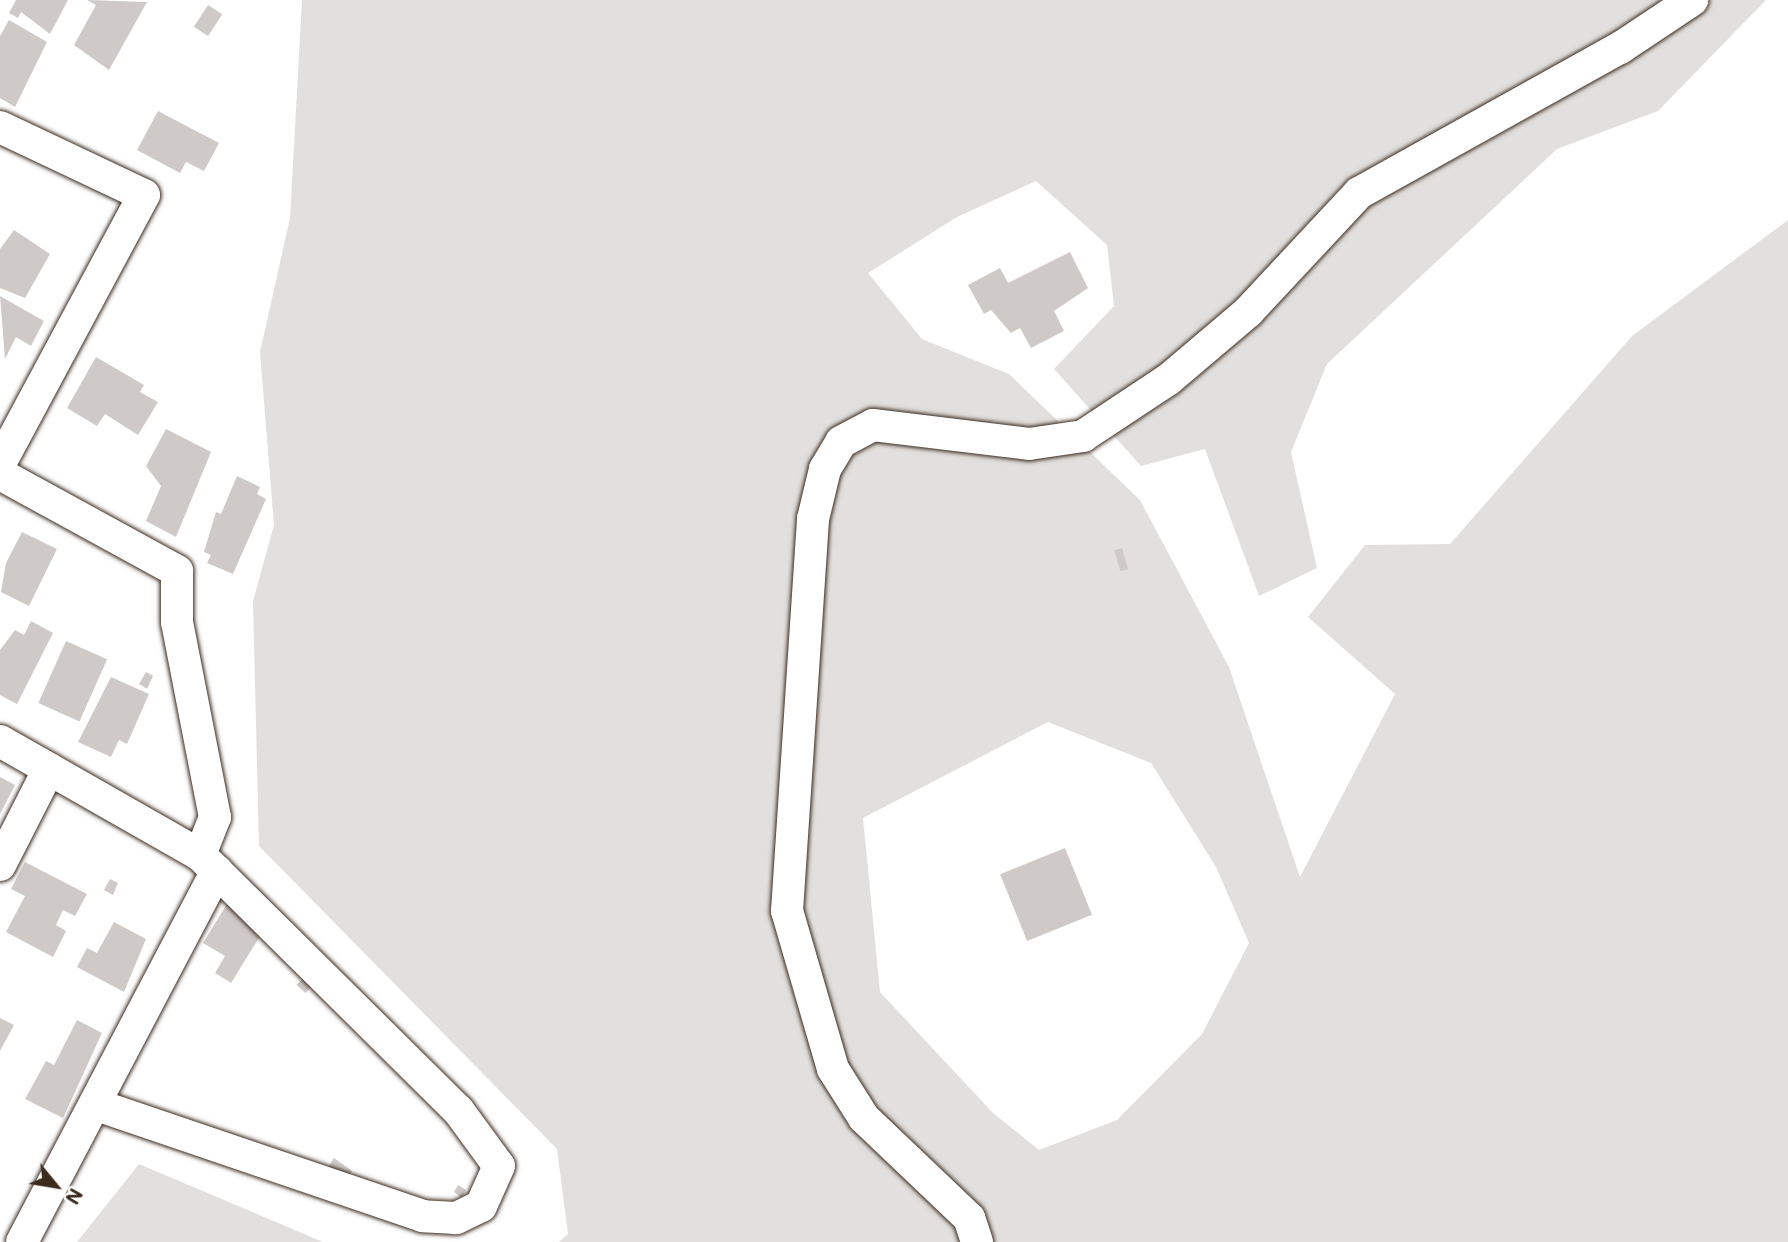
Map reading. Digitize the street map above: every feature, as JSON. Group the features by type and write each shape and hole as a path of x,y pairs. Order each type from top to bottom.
{"street":[{"path":"977,1242 969,1218 864,1118 833,1069 787,911 813,519 830,460 841,442 873,425 1029,444 1083,436 1169,379 1248,312 1359,193 1620,48 1692,0"},
{"path":"0,127 144,195 0,463"},
{"path":"0,474 177,571 177,622 215,817 209,863 99,1106 22,1242"},
{"path":"0,741 209,863 458,1110 499,1166 481,1206 456,1218 423,1216 99,1106"},
{"path":"0,865 49,769"}],"shaded area":[{"path":"302,0 1766,0 1658,111 1557,149 1327,364 1291,452 1317,568 1259,596 1205,449 1141,466 1054,369 1114,306 1107,245 1036,181 957,217 868,273 922,339 1009,374 1140,500 1229,667 1300,877 1395,694 1308,617 1365,545 1450,544 1632,336 1788,220 1788,1242 559,1242 568,1234 557,1149 259,846 253,601 274,525 260,352 290,218","holes":["1048,722 1151,763 1216,867 1249,943 1202,1034 1117,1120 1039,1150 993,1113 880,992 863,818"]},
{"path":"139,1164 323,1242 77,1242"}],"building":[{"path":"16,0 68,0 50,34 21,12 18,18 9,13"},
{"path":"87,0 147,2 109,70 74,45 96,5"},
{"path":"208,5 222,14 208,36 194,27"},
{"path":"9,20 47,42 15,107 0,98 0,36"},
{"path":"158,111 219,143 204,171 186,162 180,173 137,150"},
{"path":"14,230 50,254 25,298 0,288 0,249"},
{"path":"1070,252 1088,288 1054,311 1064,331 1031,348 1020,328 1011,333 991,310 984,314 968,285 1000,268 1008,283"},
{"path":"0,296 44,321 31,346 16,337 5,359"},
{"path":"96,357 144,385 140,392 158,402 138,435 105,414 97,426 67,408"},
{"path":"166,429 211,452 176,537 146,521 161,486 146,466"},
{"path":"237,476 260,487 257,494 266,499 233,574 207,563 211,555 204,552 216,512 221,514"},
{"path":"22,532 57,549 29,606 1,592 6,563"},
{"path":"1122,548 1128,569 1120,571 1114,550"},
{"path":"31,621 53,633 17,704 0,695 0,650 15,630 24,635"},
{"path":"66,641 107,659 79,721 38,703"},
{"path":"146,672 153,676 147,689 139,684"},
{"path":"111,677 149,694 127,744 119,740 111,757 78,742"},
{"path":"0,777 15,785 0,814"},
{"path":"1065,848 1092,915 1027,941 1000,874"},
{"path":"25,862 87,894 75,916 63,910 56,925 66,931 53,957 6,932 25,896 11,889"},
{"path":"110,879 118,883 113,895 104,890"},
{"path":"227,904 265,928 231,983 215,973 225,956 203,943"},
{"path":"114,922 146,939 124,992 77,967 87,948 97,953"},
{"path":"312,968 321,976 306,993 297,985"},
{"path":"0,1018 14,1025 0,1051"},
{"path":"77,1020 102,1033 63,1118 25,1099 46,1061 54,1065"},
{"path":"334,1158 352,1171 345,1183 323,1175"},
{"path":"458,1185 466,1190 462,1198 454,1192"}]}
